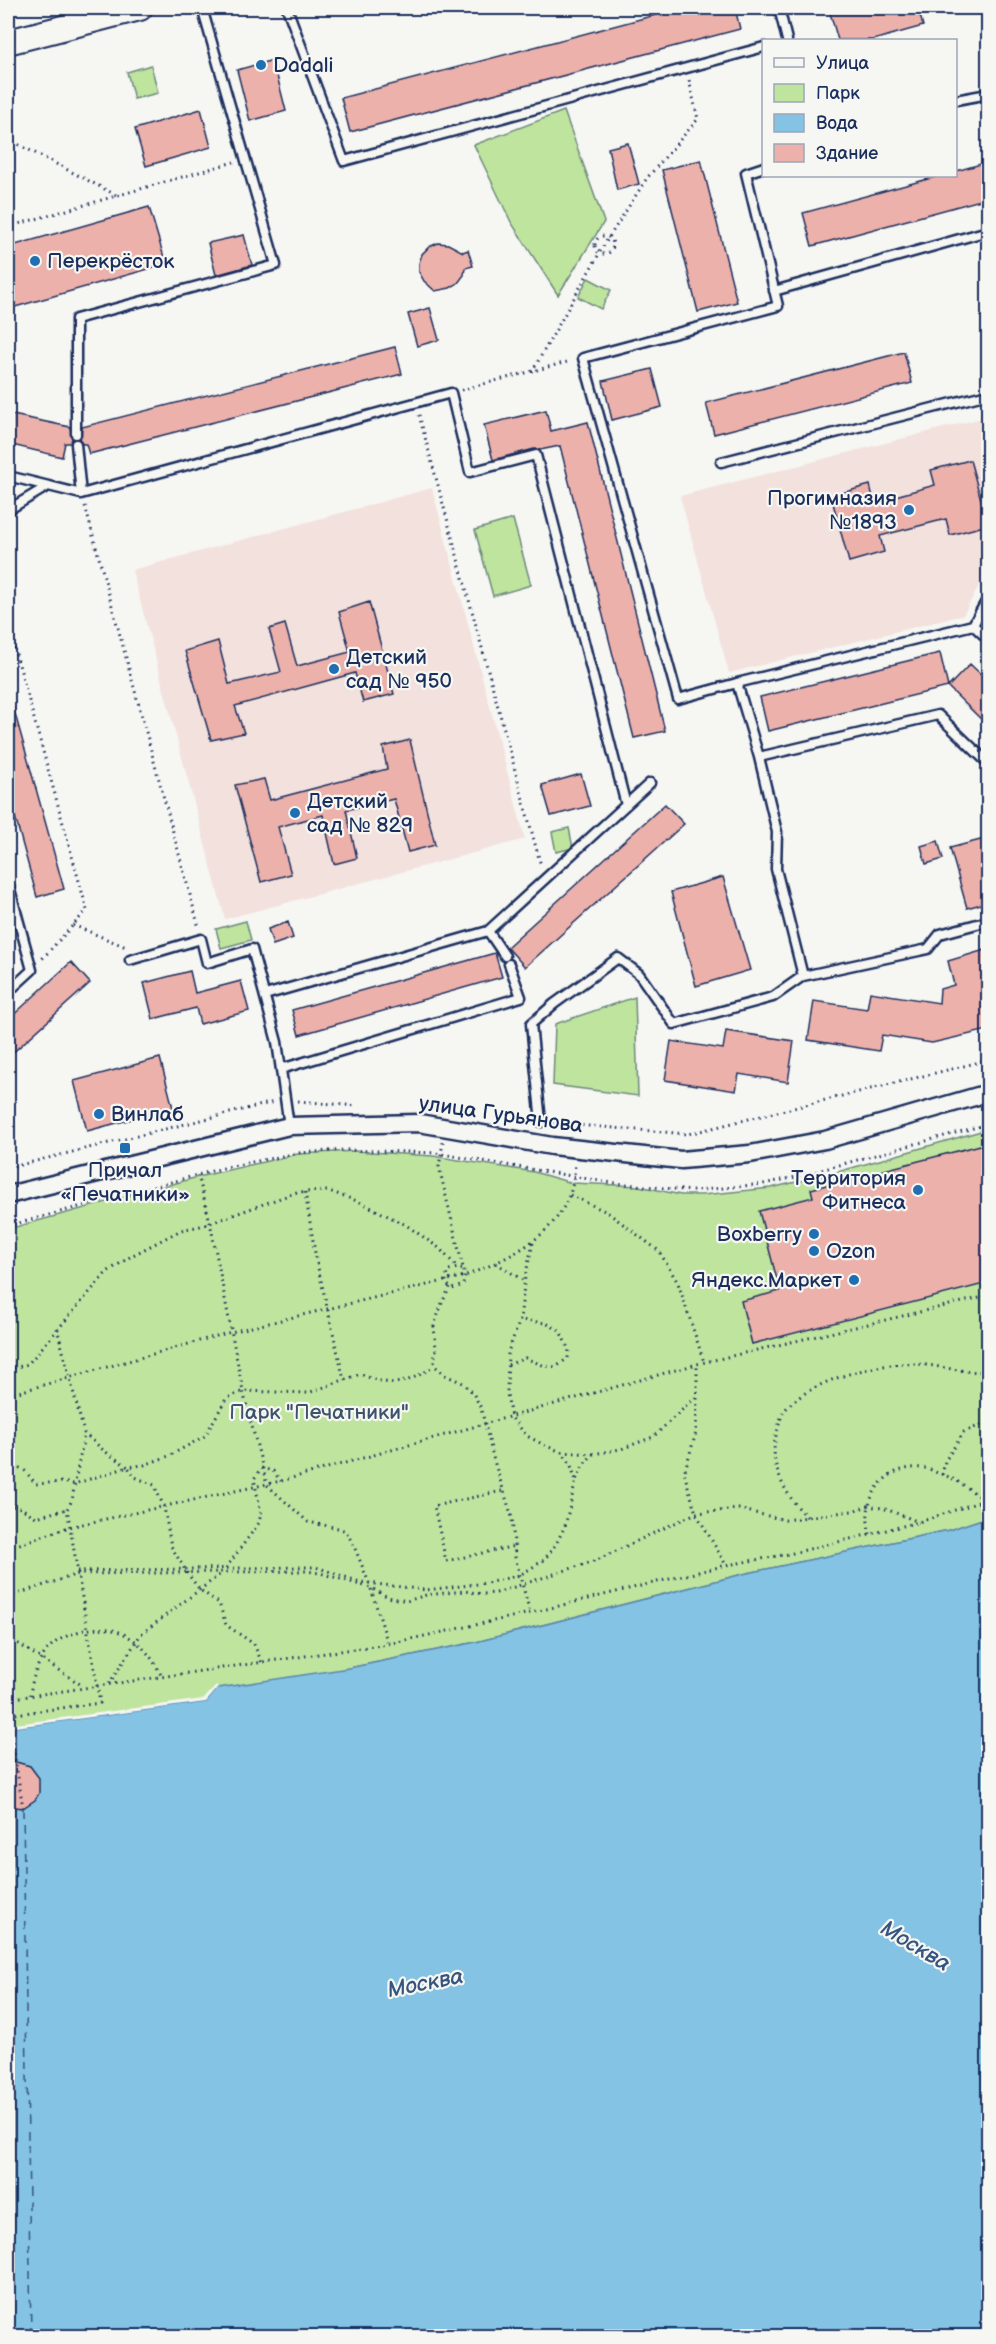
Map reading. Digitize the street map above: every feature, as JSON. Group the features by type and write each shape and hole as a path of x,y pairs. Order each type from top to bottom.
{"main road":[{"path":"8,42 140,8"}],"street":[{"name":"улица Гурьянова","path":"8,1195 289,1126 419,1123 552,1146 681,1160 750,1154 825,1140 988,1093"}],"lane":[{"path":"76,434 76,319 276,265 202,8"},
{"path":"287,8 344,161 762,48"},
{"path":"779,8 788,39"},
{"path":"957,100 988,94"},
{"path":"762,167 746,173 778,306 584,358 678,699 973,625 988,598"},
{"path":"774,291 988,231"},
{"path":"8,476 81,494 451,393 470,472 536,455 626,805"},
{"path":"722,462 984,395 988,399"},
{"path":"76,444 81,494"},
{"path":"8,510 48,486"},
{"path":"973,625 988,639"},
{"path":"737,683 759,757 777,832 776,868 803,976"},
{"path":"759,757 938,714 988,763"},
{"path":"265,995 488,931 650,783"},
{"path":"8,882 32,970 8,992"},
{"path":"541,1122 531,1024 554,1004 618,958 639,974 674,1024 773,997 803,976 928,950 940,934 988,921"},
{"path":"281,1069 521,997 507,960 488,931"},
{"path":"130,960 201,939 207,963 252,949 277,1042 289,1126"}],"path":[{"path":"532,372 599,253 646,178 698,119 686,68"},
{"path":"8,139 118,196"},
{"path":"8,227 246,159"},
{"path":"602,236 609,237 614,244 613,250 608,254 599,253 595,248 597,239 602,236"},
{"path":"451,393 584,358"},
{"path":"416,402 544,879"},
{"path":"81,494 201,939"},
{"path":"8,625 87,910 32,970"},
{"path":"72,925 146,955"},
{"path":"497,1118 688,1134 988,1060"},
{"path":"8,1168 285,1100 357,1106"},
{"path":"445,1128 439,1167 465,1276 463,1285 452,1289 446,1280 449,1270 458,1268"},
{"path":"198,1175 210,1222 243,1391 267,1485 308,1522 346,1531 371,1588 388,1644"},
{"path":"8,1226 177,1181"},
{"path":"8,1395 231,1332 465,1276 496,1263 533,1243 561,1210 570,1195 572,1183"},
{"path":"8,1370 28,1364 107,1272 133,1255 181,1230 297,1192 329,1191 360,1202 406,1225 439,1248 458,1268 464,1270"},
{"path":"305,1192 316,1259 344,1380"},
{"path":"570,1195 607,1212 659,1251 678,1283 704,1363"},
{"path":"533,1243 520,1320 508,1352 507,1366 507,1394 512,1416 527,1436 562,1452 593,1454 621,1449 653,1437 697,1396"},
{"path":"496,1263 525,1281"},
{"path":"450,1287 441,1303 434,1326 435,1366 445,1375 463,1383 473,1393 481,1407 512,1517 515,1557 530,1613"},
{"path":"8,1548 69,1527 256,1488 697,1364 988,1296"},
{"path":"507,1366 525,1358 545,1366 556,1367 568,1358 569,1350 564,1337 555,1326 520,1320"},
{"path":"22,1808 8,1715 100,1703 67,1509 74,1498 74,1484 81,1461 84,1433 57,1328"},
{"path":"697,1364 696,1433 684,1473 696,1513 726,1565"},
{"path":"807,1517 789,1499 777,1470 774,1443 784,1411 810,1390 838,1377 874,1368 915,1364 946,1369 988,1371"},
{"path":"8,1471 18,1467 25,1471 36,1484 62,1482 74,1484 169,1456 205,1436 226,1400 243,1391 308,1393 360,1374 384,1384 400,1383 435,1366"},
{"path":"942,1475 945,1461 964,1432 988,1422"},
{"path":"84,1433 103,1450 128,1467 135,1477 154,1485 164,1507 171,1546 186,1571 200,1590 219,1603 226,1625 254,1644 262,1663"},
{"path":"562,1452 570,1463 576,1480"},
{"path":"186,1571 316,1567 342,1577 369,1583 426,1590 487,1583 520,1575 544,1560 556,1544 565,1526 576,1480 593,1454"},
{"path":"261,1468 273,1471 281,1481"},
{"path":"110,1684 141,1634 222,1572 259,1523 261,1513 254,1479 261,1468"},
{"path":"870,1534 866,1519 873,1491 888,1477 904,1469 925,1468 953,1477 986,1500"},
{"path":"503,1490 435,1506 446,1561 515,1546"},
{"path":"8,1699 388,1644 530,1613 726,1565 789,1554 919,1522 986,1500"},
{"path":"8,1501 11,1506 21,1508 36,1517 67,1509"},
{"path":"8,1509 11,1506"},
{"path":"8,1597 78,1572 186,1571 320,1573 371,1588 388,1597 407,1601 426,1594 464,1590 483,1594 496,1593 597,1560 696,1513 738,1509 785,1520 852,1511 868,1506 883,1508 919,1522"},
{"path":"30,1695 32,1680 52,1645 67,1636 87,1629 106,1628 122,1631 156,1664 162,1677"},
{"path":"8,1637 85,1687"}],"shaded area":[{"path":"986,417 988,425 988,569 963,615 729,673 680,496"},
{"path":"432,488 525,839 225,919 132,570"}],"green space":[{"path":"151,65 158,93 134,99 127,72"},
{"path":"564,111 604,222 558,295 511,222 474,145"},
{"path":"588,278 611,290 601,309 578,297"},
{"path":"513,519 531,585 493,596 475,530"},
{"path":"569,828 573,848 556,852 552,832"},
{"path":"246,921 251,940 221,948 216,929"},
{"path":"635,997 638,1096 553,1085 555,1024"},
{"name":"Парк \"Печатники\"","path":"988,1129 988,1517 949,1530 743,1574 476,1642 349,1668 206,1702 8,1728 8,1229 198,1177 298,1154 355,1151 433,1156 534,1172 572,1183 639,1186 681,1195 702,1195 771,1188 834,1173"}],"water":[{"name":"Москва","path":"988,1517 988,2336 8,2336 8,1728 206,1702 218,1688 349,1668 476,1642 743,1574 949,1530"}],"pier":[{"path":"216,1686 218,1688 206,1702 8,1728 8,1725 204,1699"}],"building":[{"path":"682,8 735,8 740,29 350,132 341,98"},
{"path":"848,8 918,8 923,26 877,39 838,39 830,13"},
{"path":"273,60 286,111 250,121 237,70"},
{"path":"201,109 211,147 146,166 135,129"},
{"path":"628,143 639,184 617,190 608,148"},
{"path":"701,160 737,302 698,312 662,170"},
{"path":"988,162 988,198 812,246 803,213 935,177 957,177 957,171"},
{"path":"149,207 166,264 8,309 8,247"},
{"path":"244,235 252,265 216,275 208,243"},
{"path":"438,243 448,244 463,252 468,250 473,266 465,268 464,275 458,283 450,288 435,291 424,281 419,272 419,263 422,254 429,247"},
{"path":"430,308 439,340 417,346 408,314"},
{"path":"395,347 402,374 89,454 86,444 82,444 80,439 82,427"},
{"path":"904,352 912,383 714,434 706,403"},
{"path":"652,369 662,407 612,420 603,381"},
{"path":"546,410 551,431 588,422 665,731 634,738 560,446 534,449 493,460 484,425"},
{"path":"8,414 70,427 72,439 70,443 65,443 62,457 8,444"},
{"name":"Прогимназия №1893","path":"970,460 988,525 950,535 946,519 880,536 884,552 849,562 831,496 870,485 874,502 935,485 931,470"},
{"name":"Детский сад № 950","path":"369,602 394,694 363,702 355,673 235,706 244,733 211,740 185,651 218,641 229,684 281,672 269,629 285,624 297,666 350,652 339,612"},
{"path":"940,653 948,687 768,731 760,697"},
{"path":"970,664 988,681 988,726 948,687"},
{"path":"12,703 64,889 37,897 8,791 8,704"},
{"name":"Детский сад № 829","path":"410,740 435,845 408,852 394,799 346,810 357,858 334,864 323,815 278,827 291,874 261,882 235,785 264,779 270,800 387,769 383,747"},
{"path":"581,774 590,806 551,816 542,785"},
{"path":"665,804 684,824 525,967 507,947"},
{"path":"988,838 988,902 967,908 950,848"},
{"path":"938,841 943,859 926,864 921,846"},
{"path":"723,877 750,970 696,986 671,892"},
{"path":"288,922 293,938 273,945 268,929"},
{"path":"988,949 988,1030 932,1043 882,1035 879,1051 808,1040 814,1001 867,1009 870,992 939,1003 940,989 954,985 948,961"},
{"path":"495,953 502,977 299,1035 292,1010"},
{"path":"71,962 90,983 8,1057 8,1020"},
{"path":"190,971 195,993 241,981 249,1011 200,1024 196,1008 153,1019 144,983"},
{"path":"726,1031 794,1041 788,1082 739,1074 736,1091 665,1080 671,1041 723,1049"},
{"path":"160,1058 173,1108 87,1131 74,1081"},
{"path":"988,1143 988,1283 752,1344 741,1301 780,1291 759,1211 813,1197 811,1189"},
{"path":"16,1762 30,1766 39,1778 39,1793 35,1800 23,1808 8,1806 8,1764"}],"ferry route":[{"path":"23,1809 31,2336"}],"place":[{"name":"Dadali","path":"261,65"},
{"name":"Перекрёсток","path":"35,261"},
{"name":"Прогимназия №1893","path":"909,510"},
{"name":"Детский сад № 950","path":"334,669"},
{"name":"Детский сад № 829","path":"295,813"},
{"name":"Винлаб","path":"99,1114"},
{"name":"Причал «Печатники»","path":"125,1148"},
{"name":"Территория Фитнеса","path":"918,1190"},
{"name":"Boxberry","path":"814,1234"},
{"name":"Ozon","path":"814,1251"},
{"name":"Яндекс.Маркет","path":"854,1280"}]}
